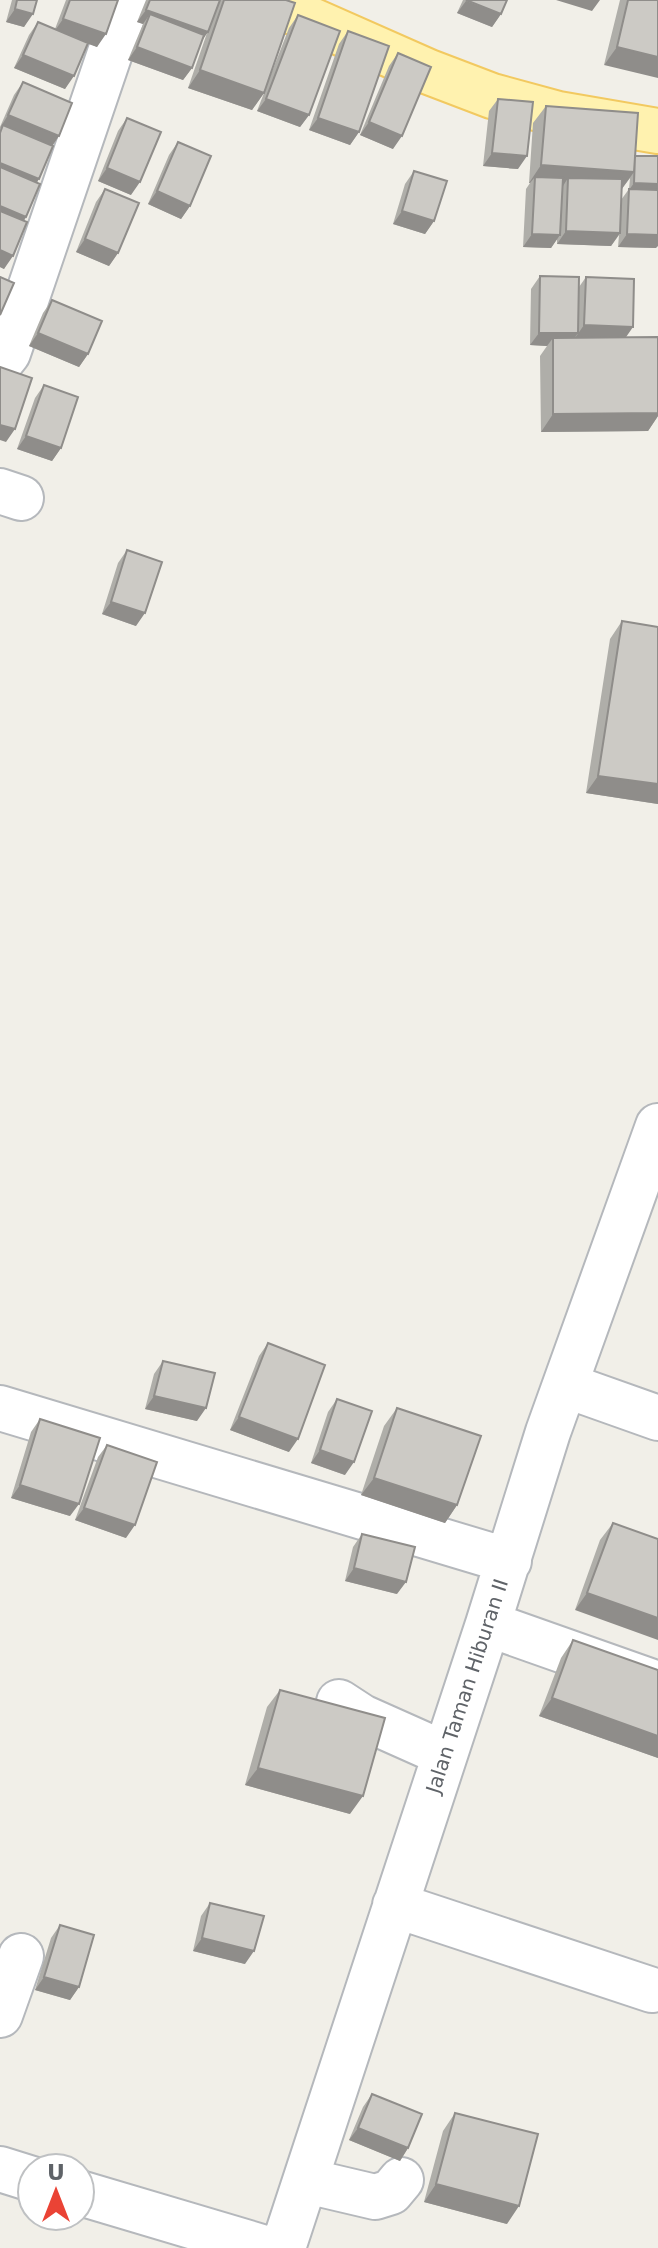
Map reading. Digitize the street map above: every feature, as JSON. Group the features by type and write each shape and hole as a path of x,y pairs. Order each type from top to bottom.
{"main road":[{"path":"266,0 429,72 492,96 558,114 658,131"}],"street":[{"path":"0,363 8,353 128,0"},
{"name":"Jalan Taman Hiburan II","path":"283,2248 509,1561 548,1432 658,1126"},
{"path":"565,1385 658,1418"},
{"path":"0,1408 509,1561"},
{"path":"488,1624 658,1684"},
{"path":"339,1702 362,1717 445,1754"},
{"path":"395,1905 652,1990"},
{"path":"0,2015 21,1956"},
{"path":"307,2181 375,2197 391,2192 401,2180"},
{"path":"96,2198 265,2248"}],"building":[{"path":"17,0 37,0 33,14 15,9"},
{"path":"70,0 118,0 106,34 63,19"},
{"path":"150,0 220,0 208,32 146,10"},
{"path":"224,0 286,0 295,3 264,93 200,70"},
{"path":"466,0 507,0 501,14"},
{"path":"628,0 658,0 658,57 617,47"},
{"path":"150,14 204,35 192,68 137,47"},
{"path":"298,15 340,31 309,115 266,99"},
{"path":"38,22 88,43 74,76 23,55"},
{"path":"348,31 389,46 359,132 318,118"},
{"path":"398,53 431,67 402,136 369,122"},
{"path":"23,82 72,103 59,136 8,115"},
{"path":"498,99 533,102 527,156 492,153"},
{"path":"546,106 638,113 634,172 541,165"},
{"path":"127,118 161,132 140,182 107,168"},
{"path":"3,125 53,146 39,179 0,163"},
{"path":"178,142 211,156 190,206 157,191"},
{"path":"635,156 658,156 658,184 634,183"},
{"path":"0,167 40,184 26,217 0,206"},
{"path":"414,171 447,181 434,221 402,211"},
{"path":"535,177 563,178 560,235 532,234"},
{"path":"568,178 622,179 620,233 566,231"},
{"path":"105,189 139,203 118,253 85,239"},
{"path":"629,189 658,190 658,235 627,234"},
{"path":"0,211 27,222 13,256 0,250"},
{"path":"540,276 579,277 578,333 539,333"},
{"path":"0,277 14,283 0,315"},
{"path":"586,277 634,279 633,327 584,325"},
{"path":"52,300 102,321 88,354 38,333"},
{"path":"658,337 658,413 553,414 553,338"},
{"path":"0,367 32,378 15,429 0,425"},
{"path":"44,385 78,397 61,448 26,436"},
{"path":"127,550 162,562 145,613 111,602"},
{"path":"622,621 658,627 658,784 598,776"},
{"path":"268,1343 325,1365 298,1439 239,1417"},
{"path":"163,1361 215,1373 206,1408 154,1396"},
{"path":"337,1399 372,1411 354,1462 320,1450"},
{"path":"397,1408 481,1436 457,1505 374,1478"},
{"path":"40,1419 100,1438 79,1504 20,1485"},
{"path":"107,1445 157,1462 135,1525 84,1508"},
{"path":"613,1523 658,1539 658,1618 587,1593"},
{"path":"362,1534 415,1547 406,1582 354,1568"},
{"path":"573,1640 658,1670 658,1736 552,1698"},
{"path":"280,1690 385,1718 363,1796 258,1768"},
{"path":"210,1903 264,1916 254,1951 202,1938"},
{"path":"60,1925 94,1935 79,1987 44,1977"},
{"path":"372,2094 422,2114 408,2148 358,2128"},
{"path":"455,2113 538,2134 519,2206 436,2184"}]}
